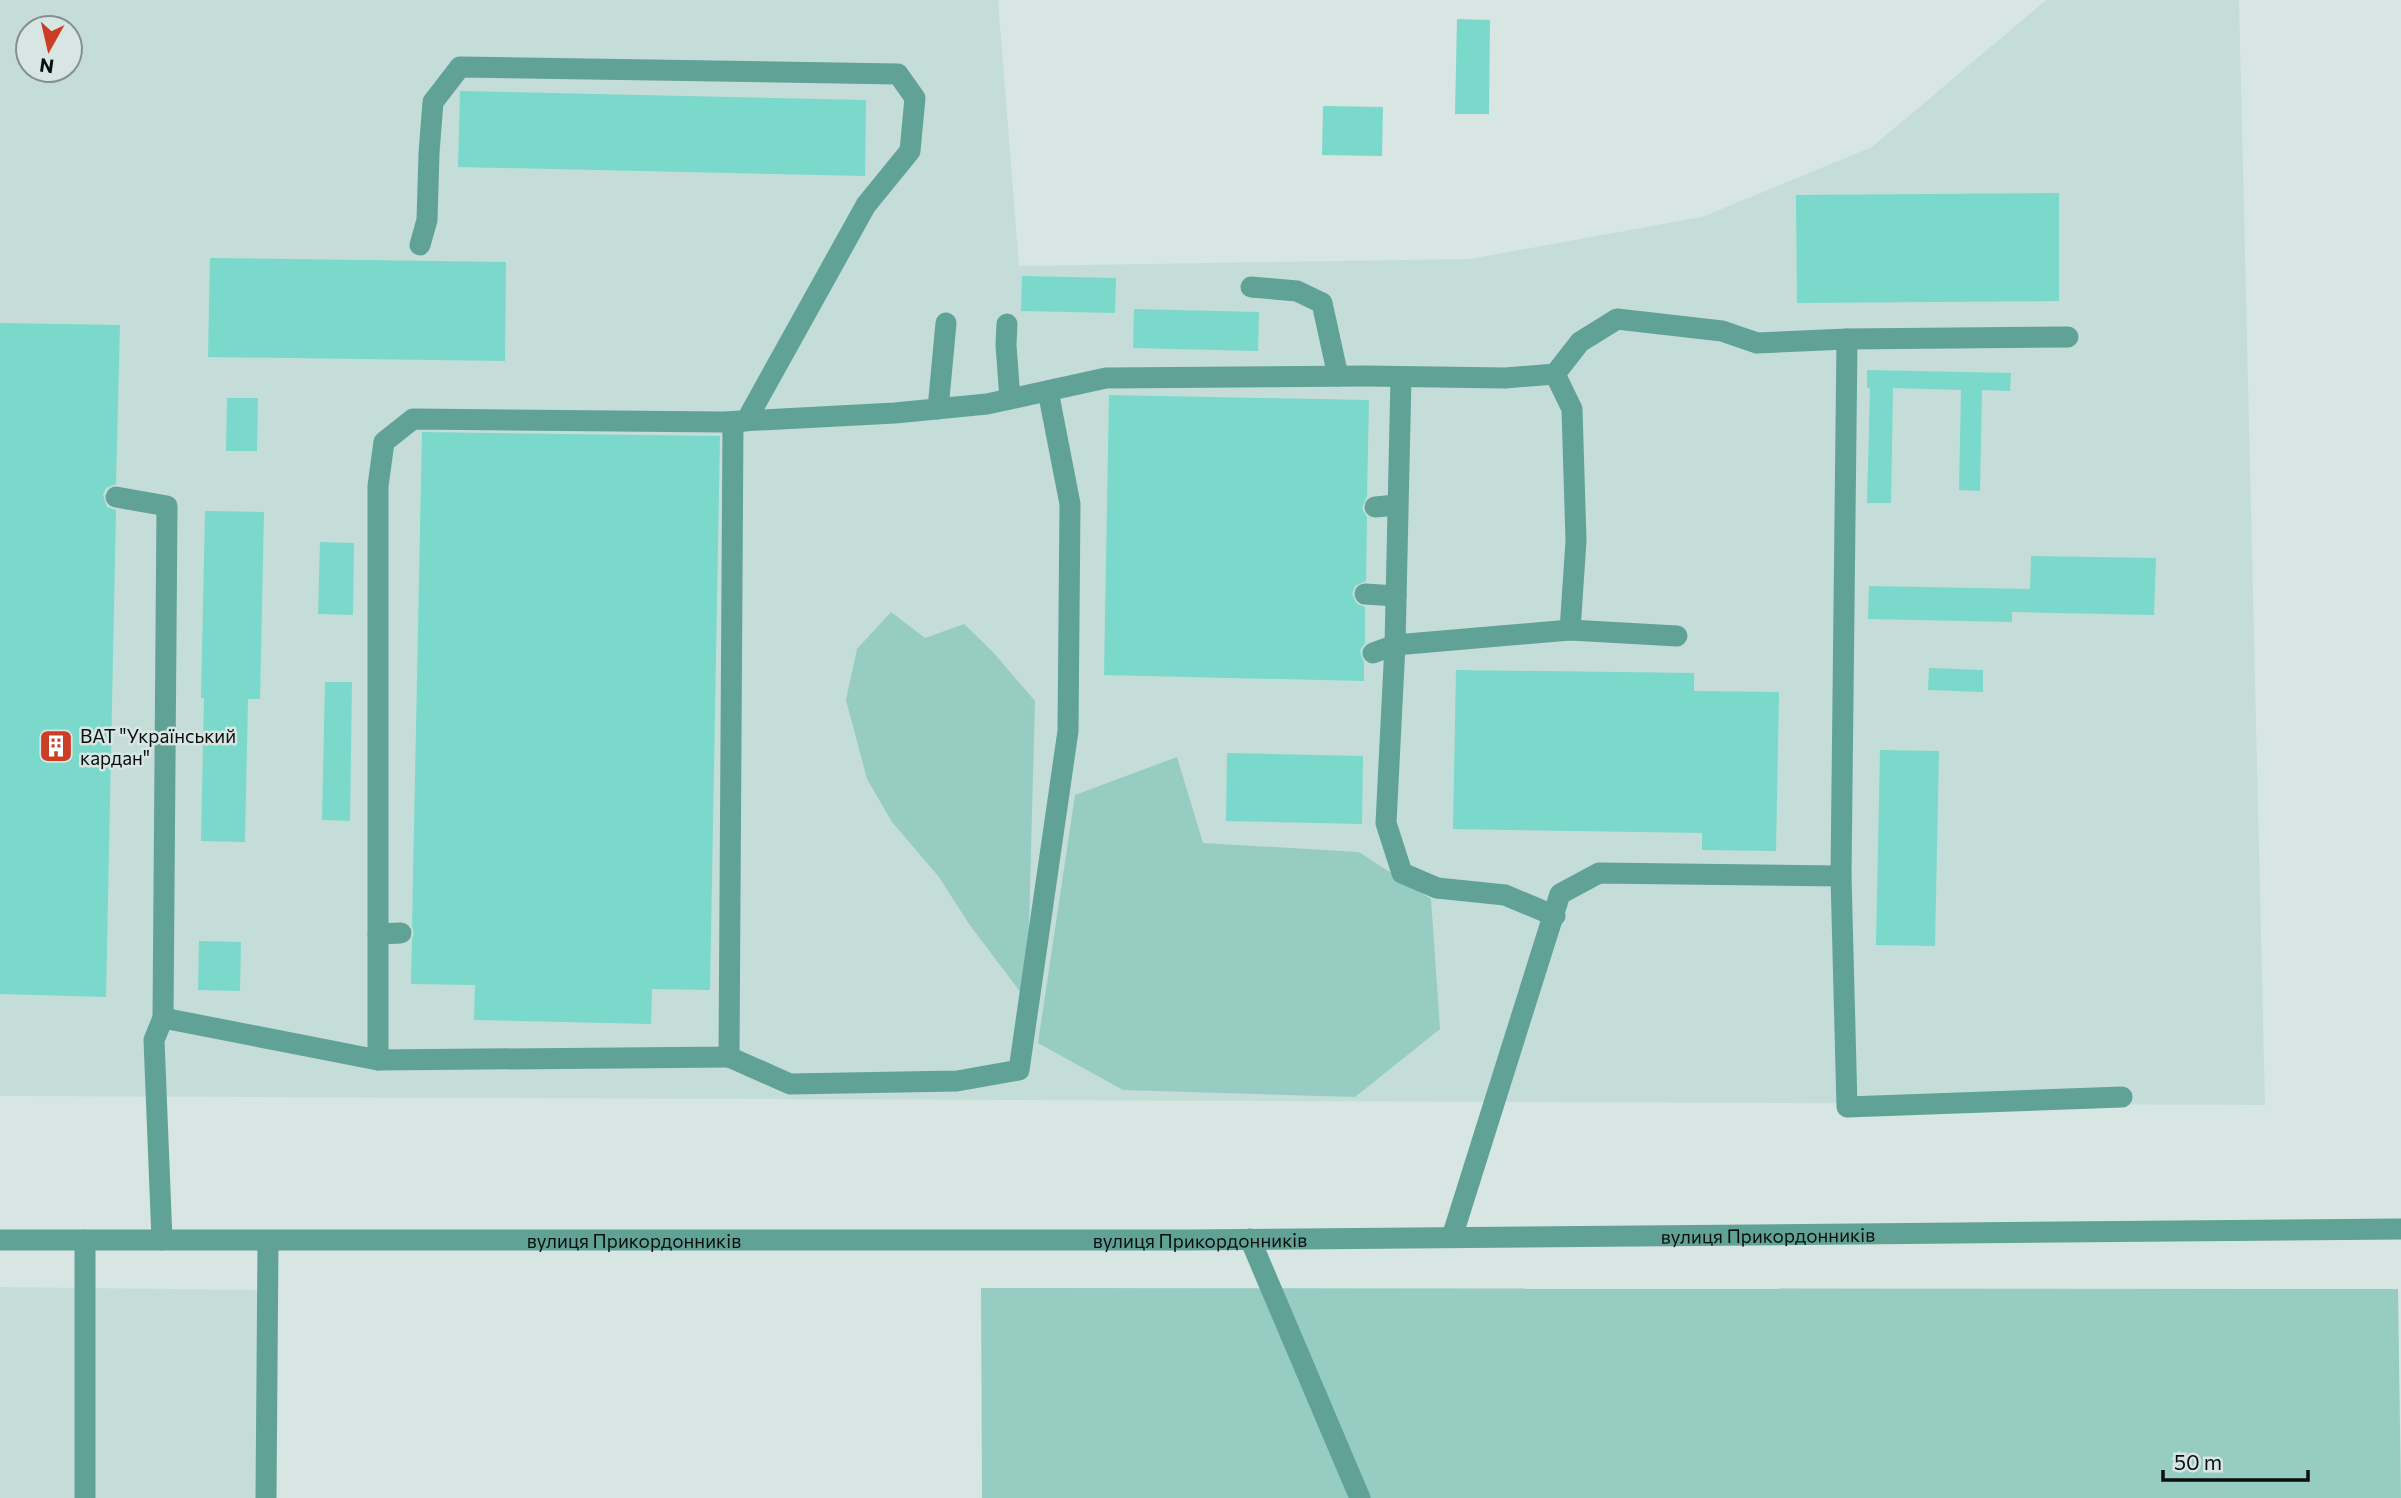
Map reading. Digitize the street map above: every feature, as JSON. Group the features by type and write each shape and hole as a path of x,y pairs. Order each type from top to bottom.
{"street":[{"path":"420,245 427,220 433,102 460,67 898,74 915,99 910,151 866,205 739,421 729,1057"},
{"path":"1251,287 1297,291 1322,303 1338,376"},
{"path":"378,1059 378,486 384,442 413,419 739,421 987,404 1106,378 1505,378 1555,373 1580,342 1617,319 1722,331 1757,343 1847,339 2068,337"},
{"path":"938,409 946,323"},
{"path":"1007,324 1010,399"},
{"path":"1847,339 1841,876 1847,1107 2123,1097"},
{"path":"1555,373 1572,409 1576,541 1570,630"},
{"path":"1401,377 1390,454 1397,505 1395,645 1386,823 1402,873 1437,888 1505,895 1555,916"},
{"path":"163,1018 378,1059 729,1057 790,1084 957,1081 1019,1070 1068,731 1070,504 1048,391"},
{"path":"116,497 167,506 163,1018 153,1040 162,1240"},
{"path":"1375,507 1397,505"},
{"path":"1366,594 1396,596"},
{"path":"1373,653 1395,645 1570,630 1677,636"},
{"path":"1452,1237 1560,894 1599,873 1841,876"},
{"path":"378,934 401,933"},
{"name":"вулиця Прикордонників","path":"0,1240 1250,1239 2401,1229"},
{"path":"1250,1239 1360,1498"},
{"path":"85,1240 85,1498"},
{"path":"266,1498 268,1241"}],"shaded area":[{"path":"0,0 998,0 1019,266 1470,259 1702,217 1872,147 2046,0 2239,0 2265,1105 0,1096"},
{"path":"0,1287 257,1290 256,1498 0,1498"}],"green space":[{"path":"891,612 925,638 964,624 993,652 1035,701 1027,1001 969,924 939,877 892,822 867,779 846,700 857,649"},
{"path":"1177,757 1203,843 1359,852 1431,899 1440,1029 1355,1097 1123,1090 1038,1043 1075,795"},
{"path":"981,1288 2398,1289 2401,1498 982,1498"}],"building":[{"path":"1457,19 1490,20 1489,114 1455,114"},
{"path":"460,91 866,100 865,176 458,167"},
{"path":"1323,106 1383,107 1382,156 1322,155"},
{"path":"2059,193 2059,301 1797,303 1796,195"},
{"path":"210,258 506,262 505,361 208,357"},
{"path":"1022,276 1116,278 1115,313 1021,311"},
{"path":"1134,309 1259,312 1258,351 1133,348"},
{"name":"ВАТ \"Український кардан\"","path":"0,323 120,325 116,484 106,488 103,495 107,507 116,510 106,997 0,994"},
{"path":"1867,370 2011,373 2010,391 1982,390 1980,491 1959,490 1961,390 1893,388 1891,503 1867,503 1870,388 1867,388"},
{"path":"1109,395 1369,400 1367,496 1362,508 1367,517 1366,581 1355,586 1352,594 1357,604 1365,607 1365,643 1360,651 1364,663 1364,681 1104,675"},
{"path":"227,398 258,398 257,451 226,451"},
{"path":"422,432 720,436 710,990 652,989 651,1024 474,1020 475,985 411,984"},
{"path":"205,511 264,512 260,699 248,699 245,842 201,841"},
{"path":"320,542 354,543 353,615 318,614"},
{"path":"2031,556 2156,558 2154,615 2012,612 2012,622 1868,619 1869,586 2030,589"},
{"path":"1929,668 1983,670 1983,692 1928,690"},
{"path":"1456,670 1694,673 1694,691 1779,692 1776,851 1702,850 1702,833 1453,829"},
{"path":"325,682 352,682 350,821 322,820"},
{"path":"1880,750 1939,751 1935,946 1876,945"},
{"path":"1227,753 1363,756 1362,824 1226,821"},
{"path":"199,941 241,942 240,991 198,990"}],"place":[{"name":"ВАТ \"Український кардан\"","path":"56,746"}]}
